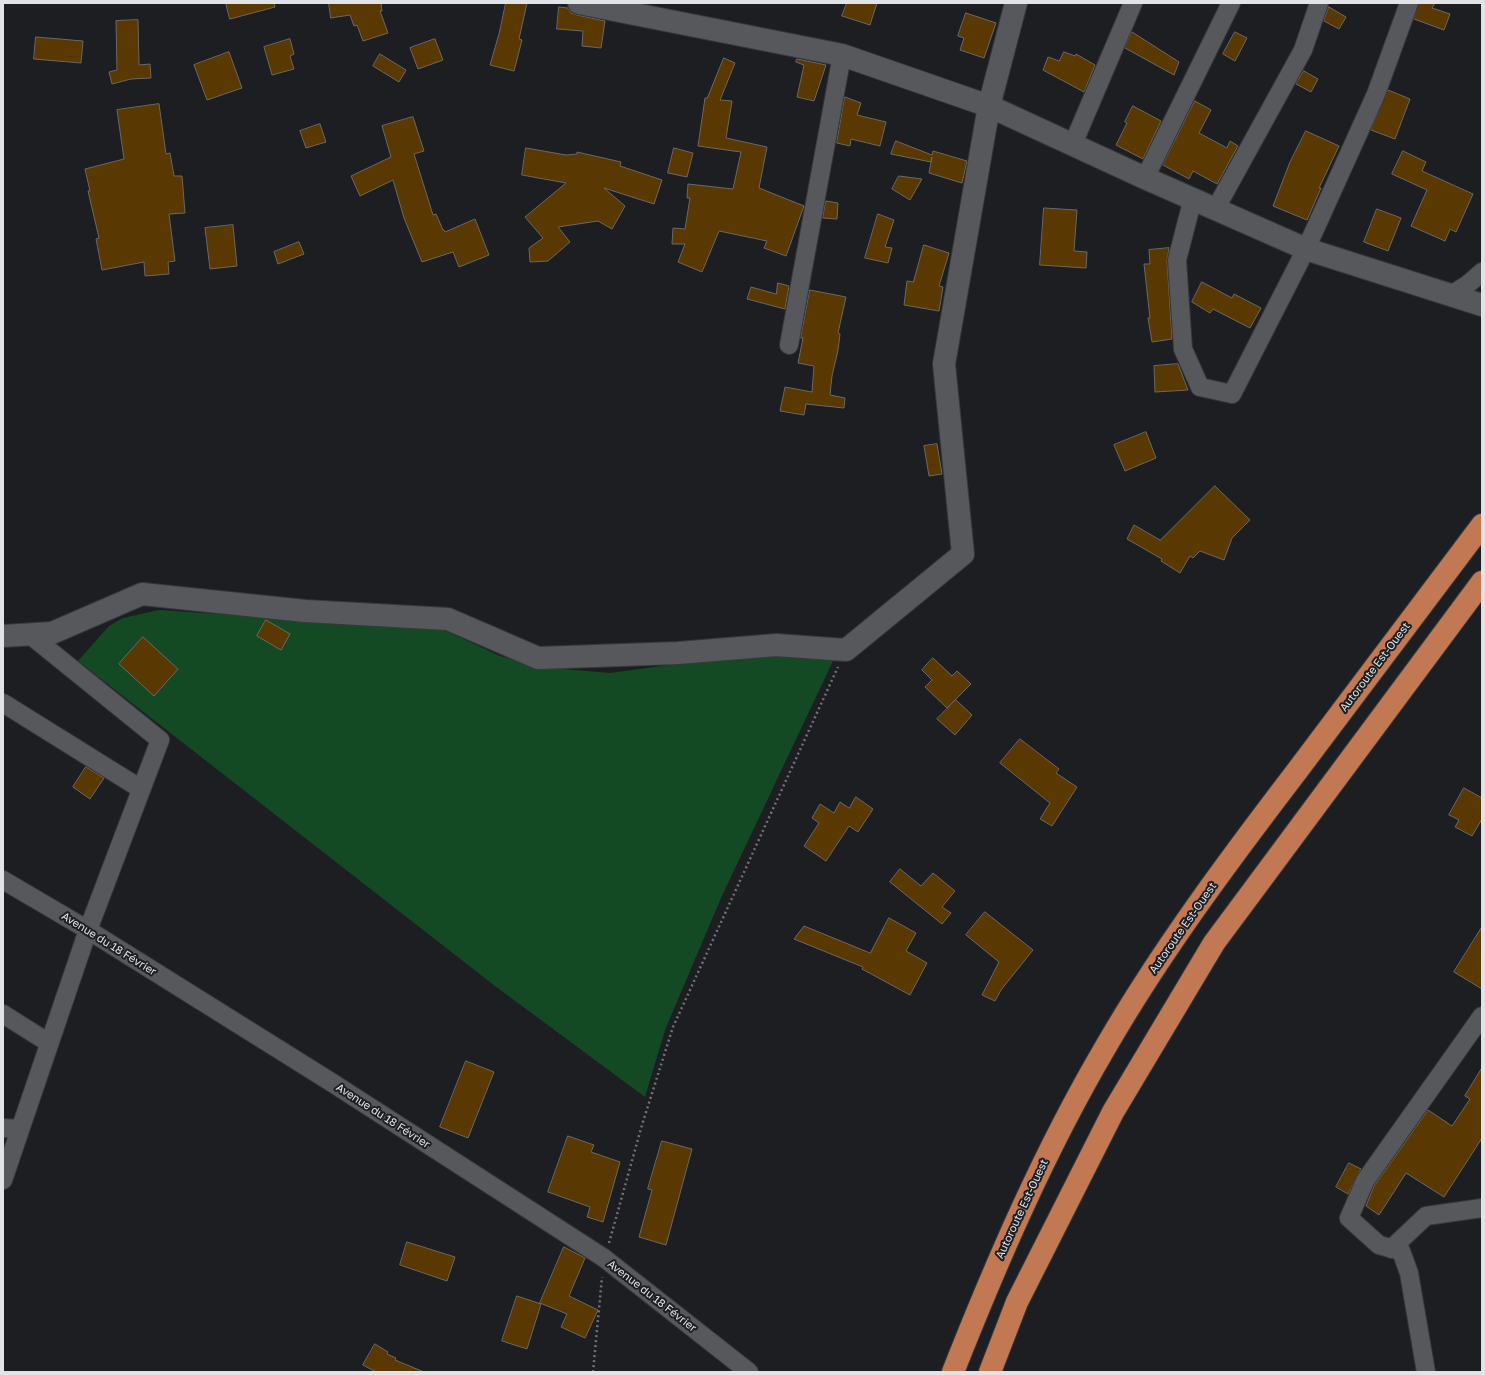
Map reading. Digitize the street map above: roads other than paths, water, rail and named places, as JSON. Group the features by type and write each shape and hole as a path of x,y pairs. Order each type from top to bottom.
{"highway":[{"name":"Autoroute Est-Ouest","path":"953,1372 989,1282 1041,1165 1105,1048 1134,1001 1168,947 1259,821 1482,526"},
{"path":"990,1372 1017,1302 1113,1112 1214,943 1482,582"}],"street":[{"path":"579,3 842,55 989,106 1145,178 1306,248 1482,305"},
{"path":"3,636 52,633 142,594 305,611 448,619 538,658 678,653 776,645 846,650 963,554 944,364 989,106 1016,3"},
{"path":"1073,144 1133,3"},
{"path":"1145,178 1231,3"},
{"path":"1216,208 1303,50 1319,3"},
{"path":"1193,198 1177,260 1183,349 1200,387 1232,394 1306,248 1376,94 1409,3"},
{"path":"789,345 842,55"},
{"path":"1451,295 1467,286 1482,272"},
{"path":"3,1180 11,1129 49,1043 88,930 160,740 29,634"},
{"path":"3,702 141,789"},
{"name":"Avenue du 18 Février","path":"3,880 88,930 331,1082 604,1258 749,1372"},
{"path":"3,1014 49,1043"},
{"path":"1426,1372 1408,1273 1401,1251 1379,1245 1349,1218 1365,1181 1482,1016"},
{"path":"1391,1249 1426,1216 1482,1208"}]}
